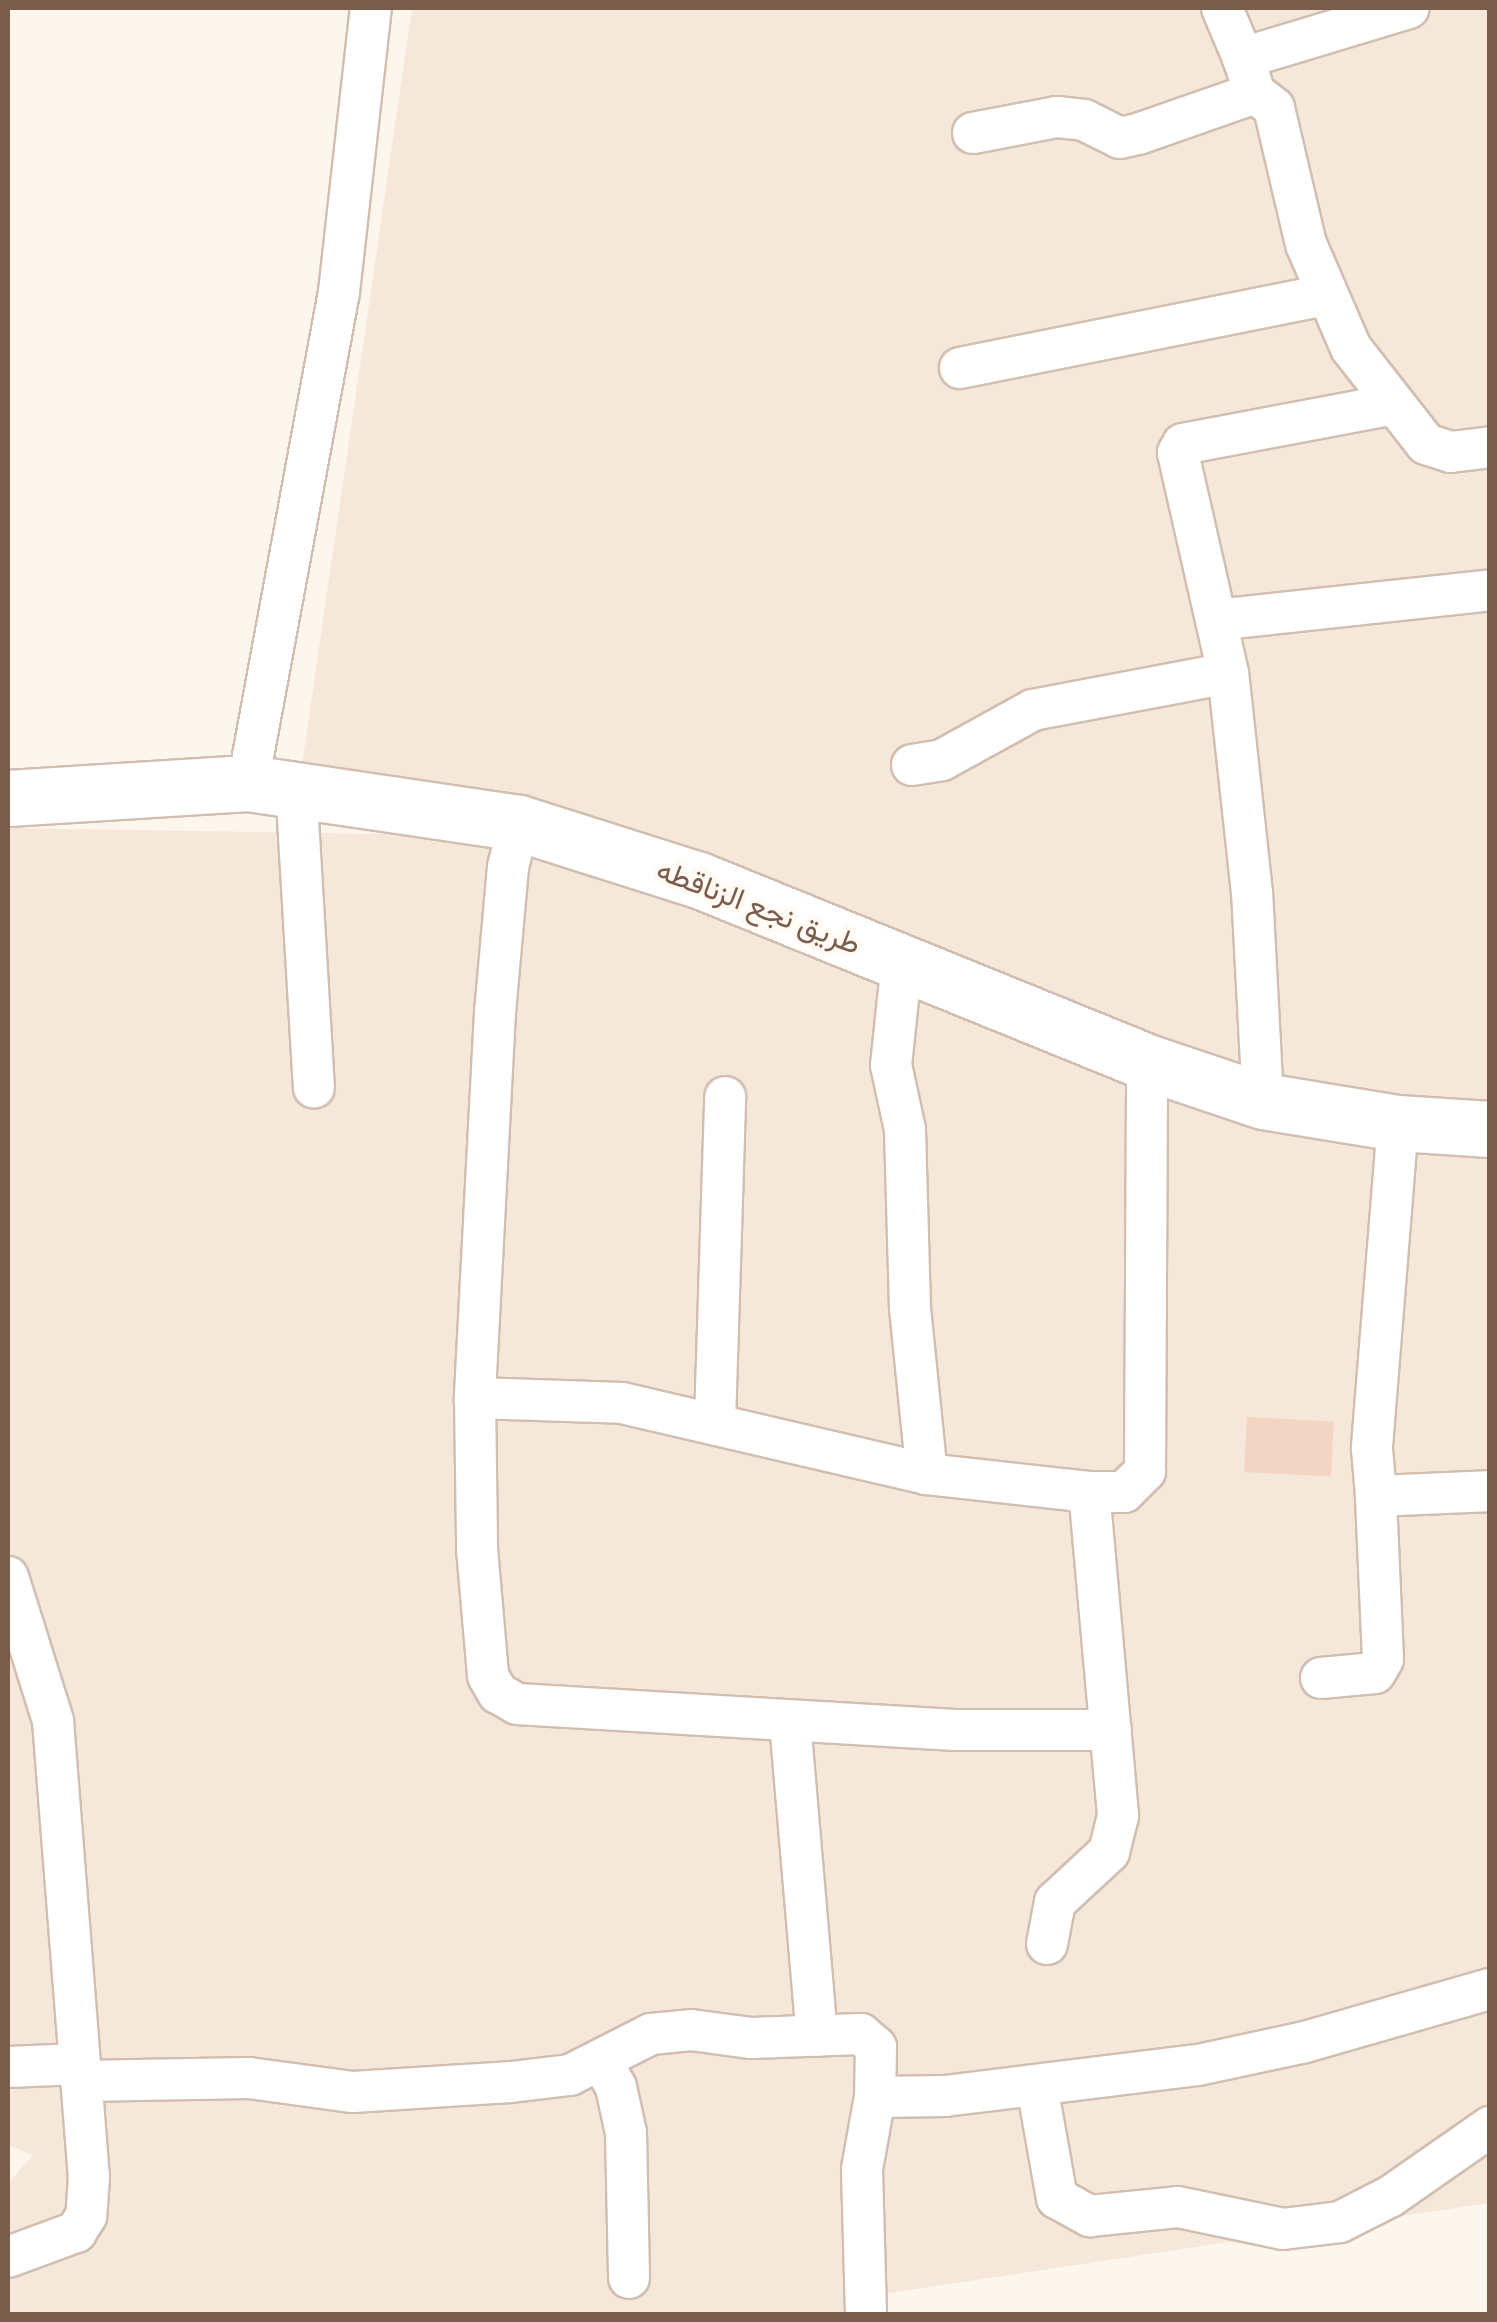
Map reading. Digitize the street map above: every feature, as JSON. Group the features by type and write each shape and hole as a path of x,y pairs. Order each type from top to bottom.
{"street":[{"path":"314,1088 272,784 338,292 371,8"},
{"path":"1222,8 1249,76 1274,108 1324,295 1390,405 1426,444 1451,452 1490,447"},
{"path":"973,134 1057,116 1084,120 1120,138 1249,76 1409,8"},
{"path":"960,368 1324,295"},
{"path":"1262,1101 1252,893 1228,672 1179,448 1390,405"},
{"path":"1216,620 1490,590"},
{"path":"912,765 942,760 1032,710 1228,672"},
{"name":"طريق نجع الزناقطه","path":"8,798 272,784 519,823 699,880 1147,1062 1262,1101 1398,1123 1490,1129"},
{"path":"519,823 508,867 495,1012 475,1398 476,1549 488,1676 498,1694 552,1711 1110,1730"},
{"path":"902,961 891,1065 906,1130 910,1308 927,1474"},
{"path":"475,1398 622,1403 927,1474 1089,1492 1124,1492 1146,1471 1147,1062"},
{"path":"715,1422 725,1097"},
{"path":"1321,1678 1375,1673 1383,1659 1372,1449 1398,1123"},
{"path":"1376,1496 1490,1491"},
{"path":"1047,1944 1048,1916 1061,1892 1097,1867 1115,1838 1110,1730 1089,1492"},
{"path":"8,1577 53,1721 80,2073 86,2216 70,2236 8,2257"},
{"path":"790,1722 817,2036"},
{"path":"875,2098 1037,2086 1305,2042 1490,1989"},
{"path":"8,2067 249,2078 353,2092 570,2075 651,2034 868,2036 877,2056 875,2098 862,2169 866,2314"},
{"path":"601,2060 616,2087 626,2134 629,2278"},
{"path":"1037,2086 1056,2198 1090,2216 1178,2207 1282,2229 1340,2222 1391,2196 1490,2127"}],"shaded area":[{"path":"412,8 1489,8 1489,2203 876,2295 876,2314 8,2314 8,2183 33,2155 8,2145 8,828 509,836 298,792"}],"building":[{"path":"1247,1417 1334,1422 1331,1476 1244,1472"}]}
